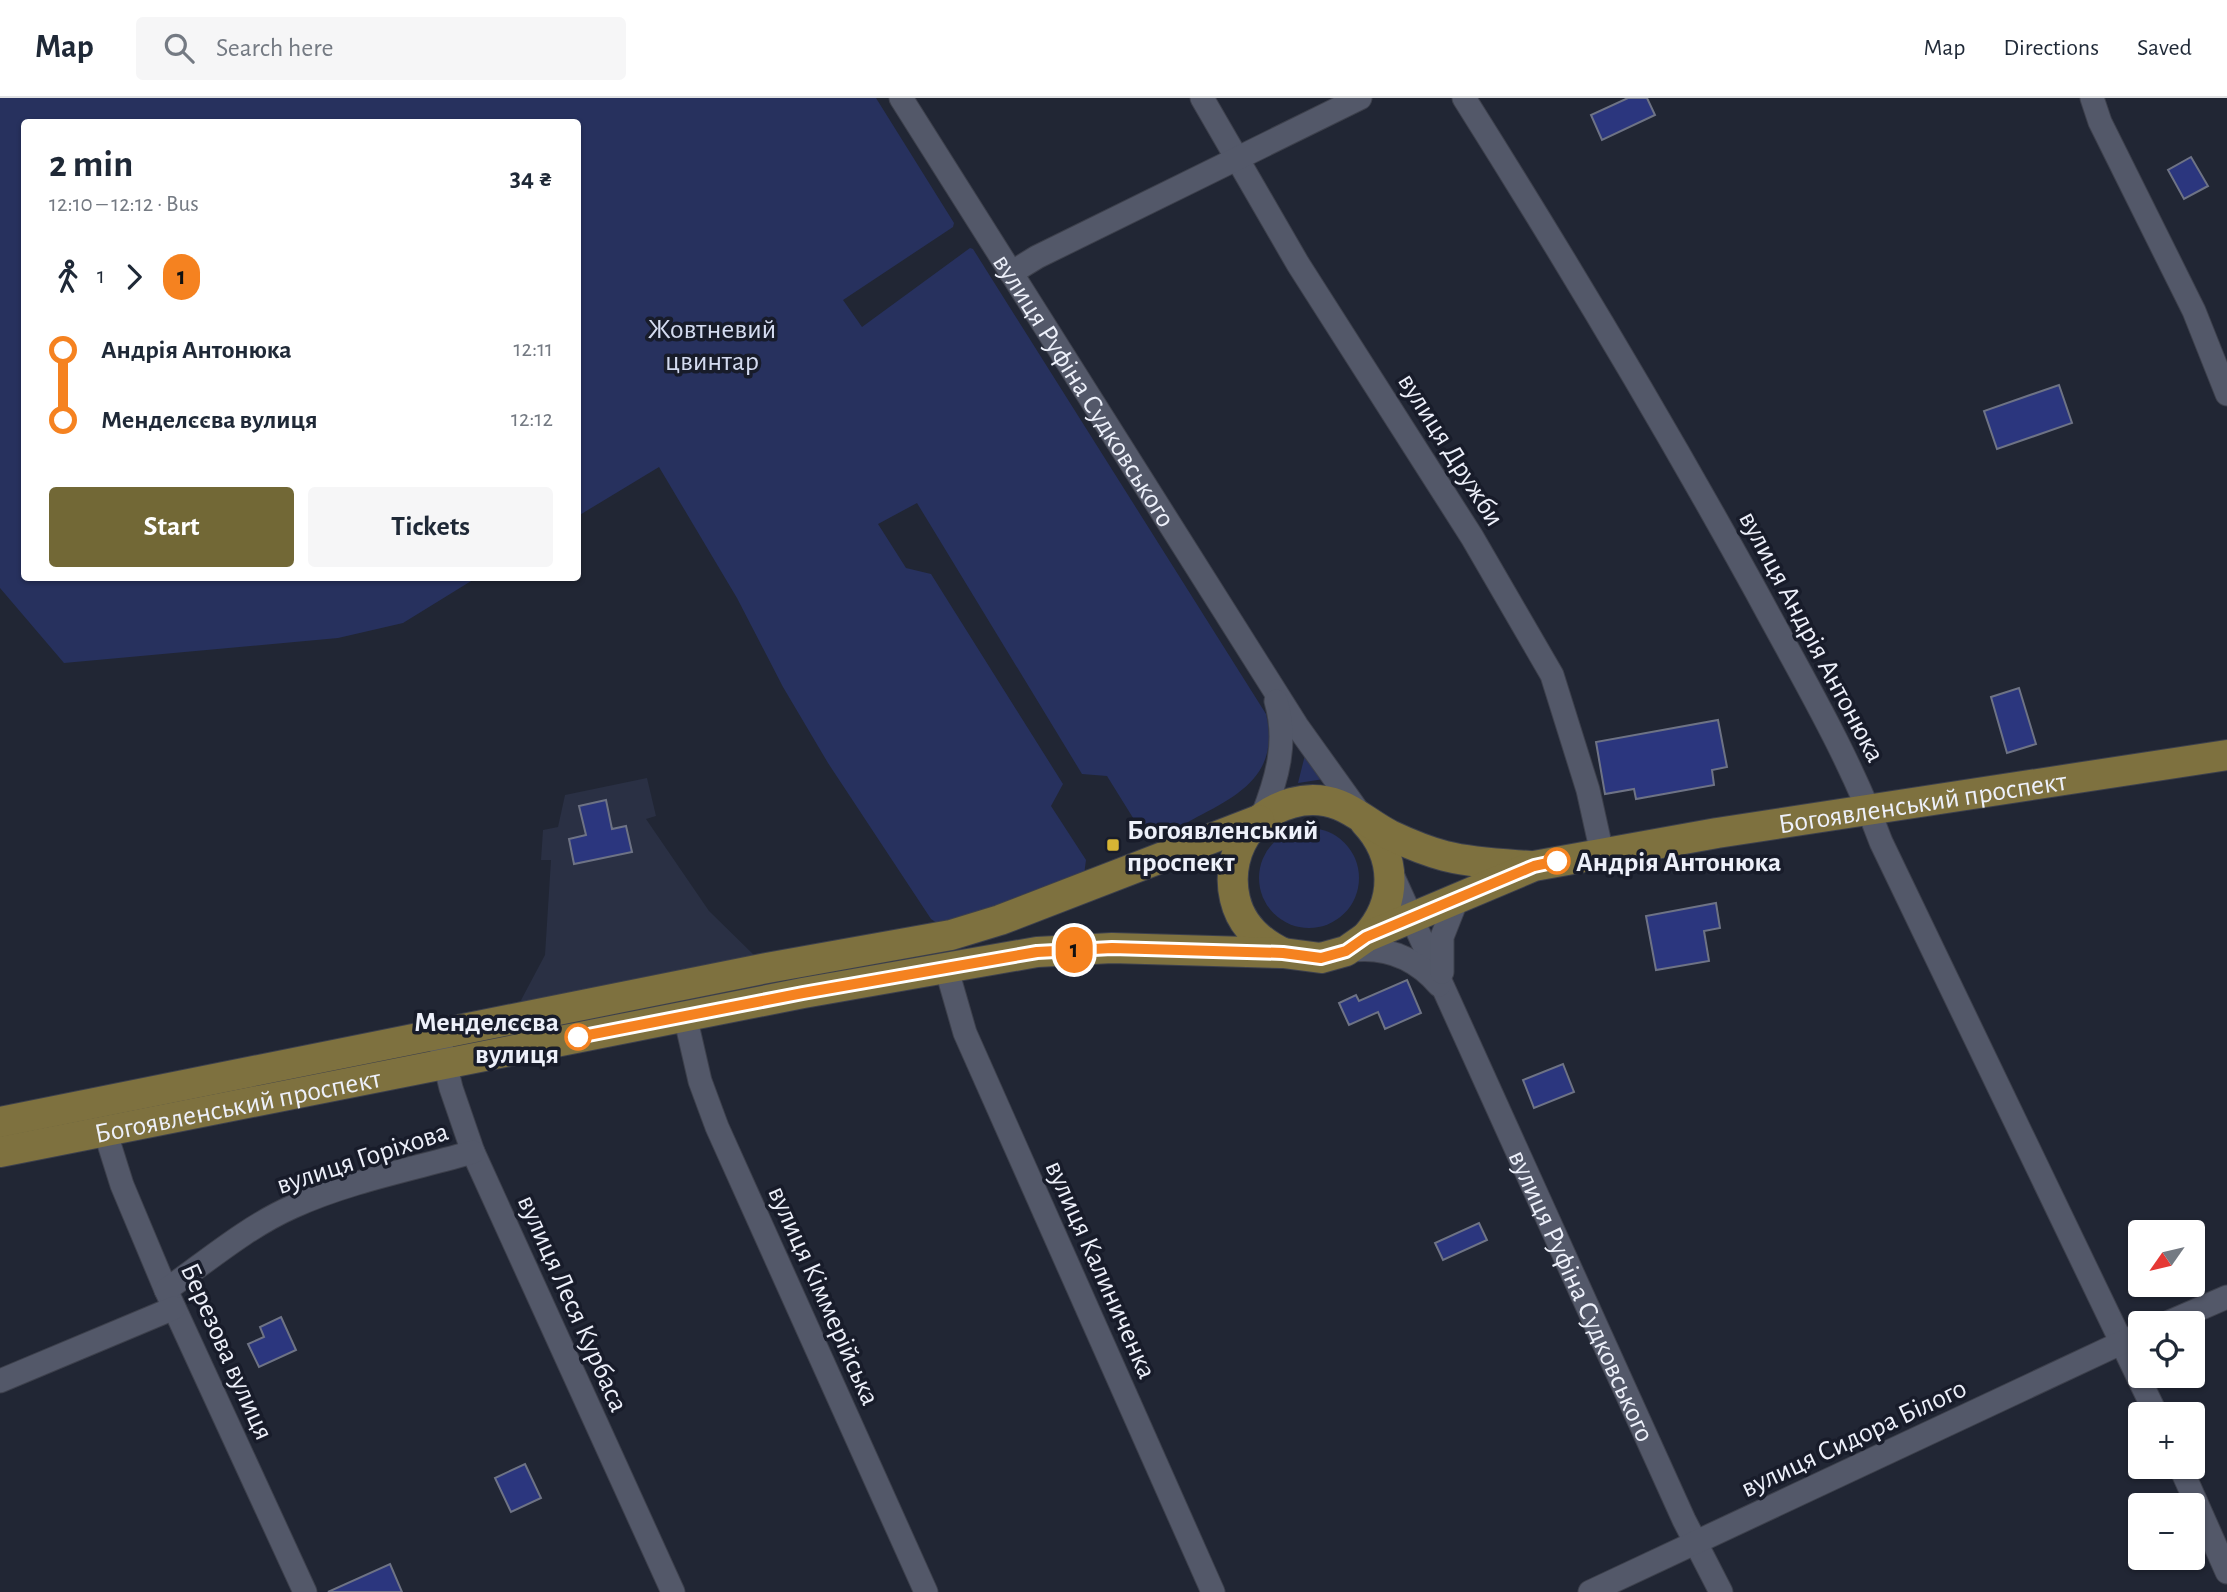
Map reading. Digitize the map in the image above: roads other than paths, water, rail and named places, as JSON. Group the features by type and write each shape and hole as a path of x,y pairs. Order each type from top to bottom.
{"main road":[{"name":"Богоявленський проспект","path":"0,1152 685,1016 1037,952 1099,949 1283,953 1308,958 1356,944 1534,866 2227,755"},
{"name":"Богоявленський проспект","path":"0,1122 951,935 1000,920 1260,819 1282,806 1317,800 1339,805 1418,847 1446,856 1534,866"},
{"path":"1260,819 1245,837 1236,857 1234,893 1248,927 1258,938 1283,953"},
{"name":"вулиця Руфіна Судковського","path":"1365,821 1381,843 1390,870"},
{"path":"1356,944 1379,920 1387,901 1390,870"}],"street":[{"name":"вулиця Руфіна Судковського","path":"901,98 1317,756 1365,821"},
{"name":"вулиця Дружби","path":"1202,98 1298,264 1472,537 1552,675 1588,790 1602,853"},
{"path":"1011,273 1037,257 1236,157 1360,98"},
{"name":"вулиця Андрія Антонюка","path":"1464,98 1675,444 1820,703 1881,842 1991,1073 2128,1330"},
{"path":"2092,98 2100,122 2194,311 2227,394"},
{"name":"вулиця Руфіна Судковського","path":"1260,819 1276,782 1282,745 1277,705 1269,681"},
{"name":"вулиця Руфіна Судковського","path":"1390,870 1721,1592"},
{"name":"вулиця Руфіна Судковського","path":"1448,999 1440,958 1442,937 1457,899"},
{"name":"вулиця Руфіна Судковського","path":"1356,944 1407,958 1430,975 1448,999"},
{"name":"вулиця Калиниченка","path":"946,967 965,1033 1213,1592"},
{"name":"вулиця Кіммерійська","path":"685,1016 700,1081 717,1127 926,1592"},
{"name":"вулиця Леся Курбаса","path":"438,1034 473,1152 673,1592"},
{"name":"Березова вулиця","path":"105,1131 122,1185 170,1299 305,1592"},
{"name":"вулиця Горіхова","path":"0,1381 170,1299 247,1233 291,1207 345,1188 473,1152"},
{"path":"2195,1311 2227,1297"},
{"name":"вулиця Сидора Білого","path":"1590,1592 2128,1340"},
{"path":"2186,1479 2227,1572"}],"place":[{"name":"Богоявленський проспект","path":"1113,845"},
{"name":"Андрія Антонюка","path":"1557,861"},
{"name":"Менделєєва вулиця","path":"578,1037"}],"park label":[{"name":"Жовтневий цвинтар","path":"712,344"}]}
